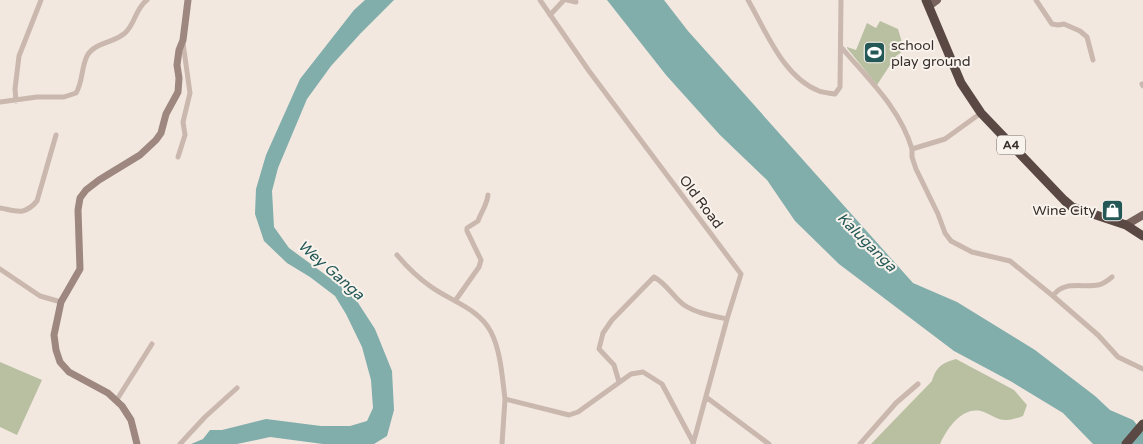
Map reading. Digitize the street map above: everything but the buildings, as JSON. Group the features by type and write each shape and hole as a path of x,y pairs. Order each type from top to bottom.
{"highway":[{"name":"A4","path":"927,3 961,83 981,113 1072,207 1126,225 1143,236"},
{"path":"1126,444 1143,424"}],"main road":[{"path":"927,3 936,0"},
{"path":"1126,225 1143,215"}],"street":[{"path":"16,100 15,89 19,56 41,0"},
{"path":"0,102 37,97 64,97 76,93 79,89 87,55 127,32 142,4 147,0"},
{"path":"178,157 185,135 183,122 190,93 183,40 188,0"},
{"name":"Old Road","path":"540,0 588,71 741,274 693,443"},
{"path":"550,15 565,0 576,2"},
{"path":"748,0 780,55 800,79 820,91 835,94 840,88 840,0"},
{"path":"1036,0 1052,24 1064,24 1080,31 1087,37 1093,60"},
{"path":"137,444 130,420 122,406 108,393 69,372 60,362 54,335 61,302 80,269 78,210 80,198 86,190 99,180 140,155 161,133 166,114 178,92 179,78 177,65 179,50 183,40"},
{"path":"841,47 894,109 907,132 916,169 945,233 951,241 972,252 1010,261 1098,335 1118,357 1143,369"},
{"path":"912,149 945,139 981,113"},
{"path":"0,208 23,212 37,201 56,135"},
{"path":"455,301 479,267 481,260 467,228 478,221 481,212 488,202 488,195"},
{"path":"397,255 410,271 431,287 477,314 491,331 500,359 505,399 502,444"},
{"path":"0,269 40,296 61,302"},
{"path":"619,382 614,365 599,349 603,333 612,320 654,277 662,282 684,304 706,314 727,319"},
{"path":"1053,296 1061,288 1101,284 1112,277"},
{"path":"116,401 152,344"},
{"path":"505,399 569,415 578,412 631,374 643,372 662,384 693,443"},
{"path":"860,444 896,403 918,384"},
{"path":"180,444 205,417 237,388"},
{"path":"706,397 769,444"}],"green space":[{"name":"school play ground","path":"880,21 898,29 903,51 896,56 877,85 847,47 856,50 867,23 876,28"},
{"path":"956,359 1014,390 1027,405 1023,416 1004,420 981,411 967,412 956,420 940,444 871,444 932,381 935,372 940,366"},
{"path":"0,362 42,380 17,435 0,427"}],"water":[{"path":"365,0 394,0 331,66 307,99 278,168 272,191 274,227 289,248 353,295 375,329 392,371 394,410 387,436 374,444 323,444 270,437 237,444 191,444 203,439 210,430 222,430 266,419 321,426 350,426 367,421 373,408 371,380 362,347 346,314 335,296 287,263 264,241 255,214 256,189 266,155 300,79 354,10"},
{"name":"Kaluganga","path":"607,0 664,0 688,31 913,283 957,302 1035,350 1095,396 1110,410 1133,420 1143,432 1143,444 1093,444 1063,413 1012,382 954,351 839,264 795,221 767,180 720,135 666,75"}],"place":[{"name":"school play ground","path":"875,53"},
{"name":"Wine City","path":"1112,210"}],"water label":[{"name":"Wey Ganga","path":"331,270"}]}
